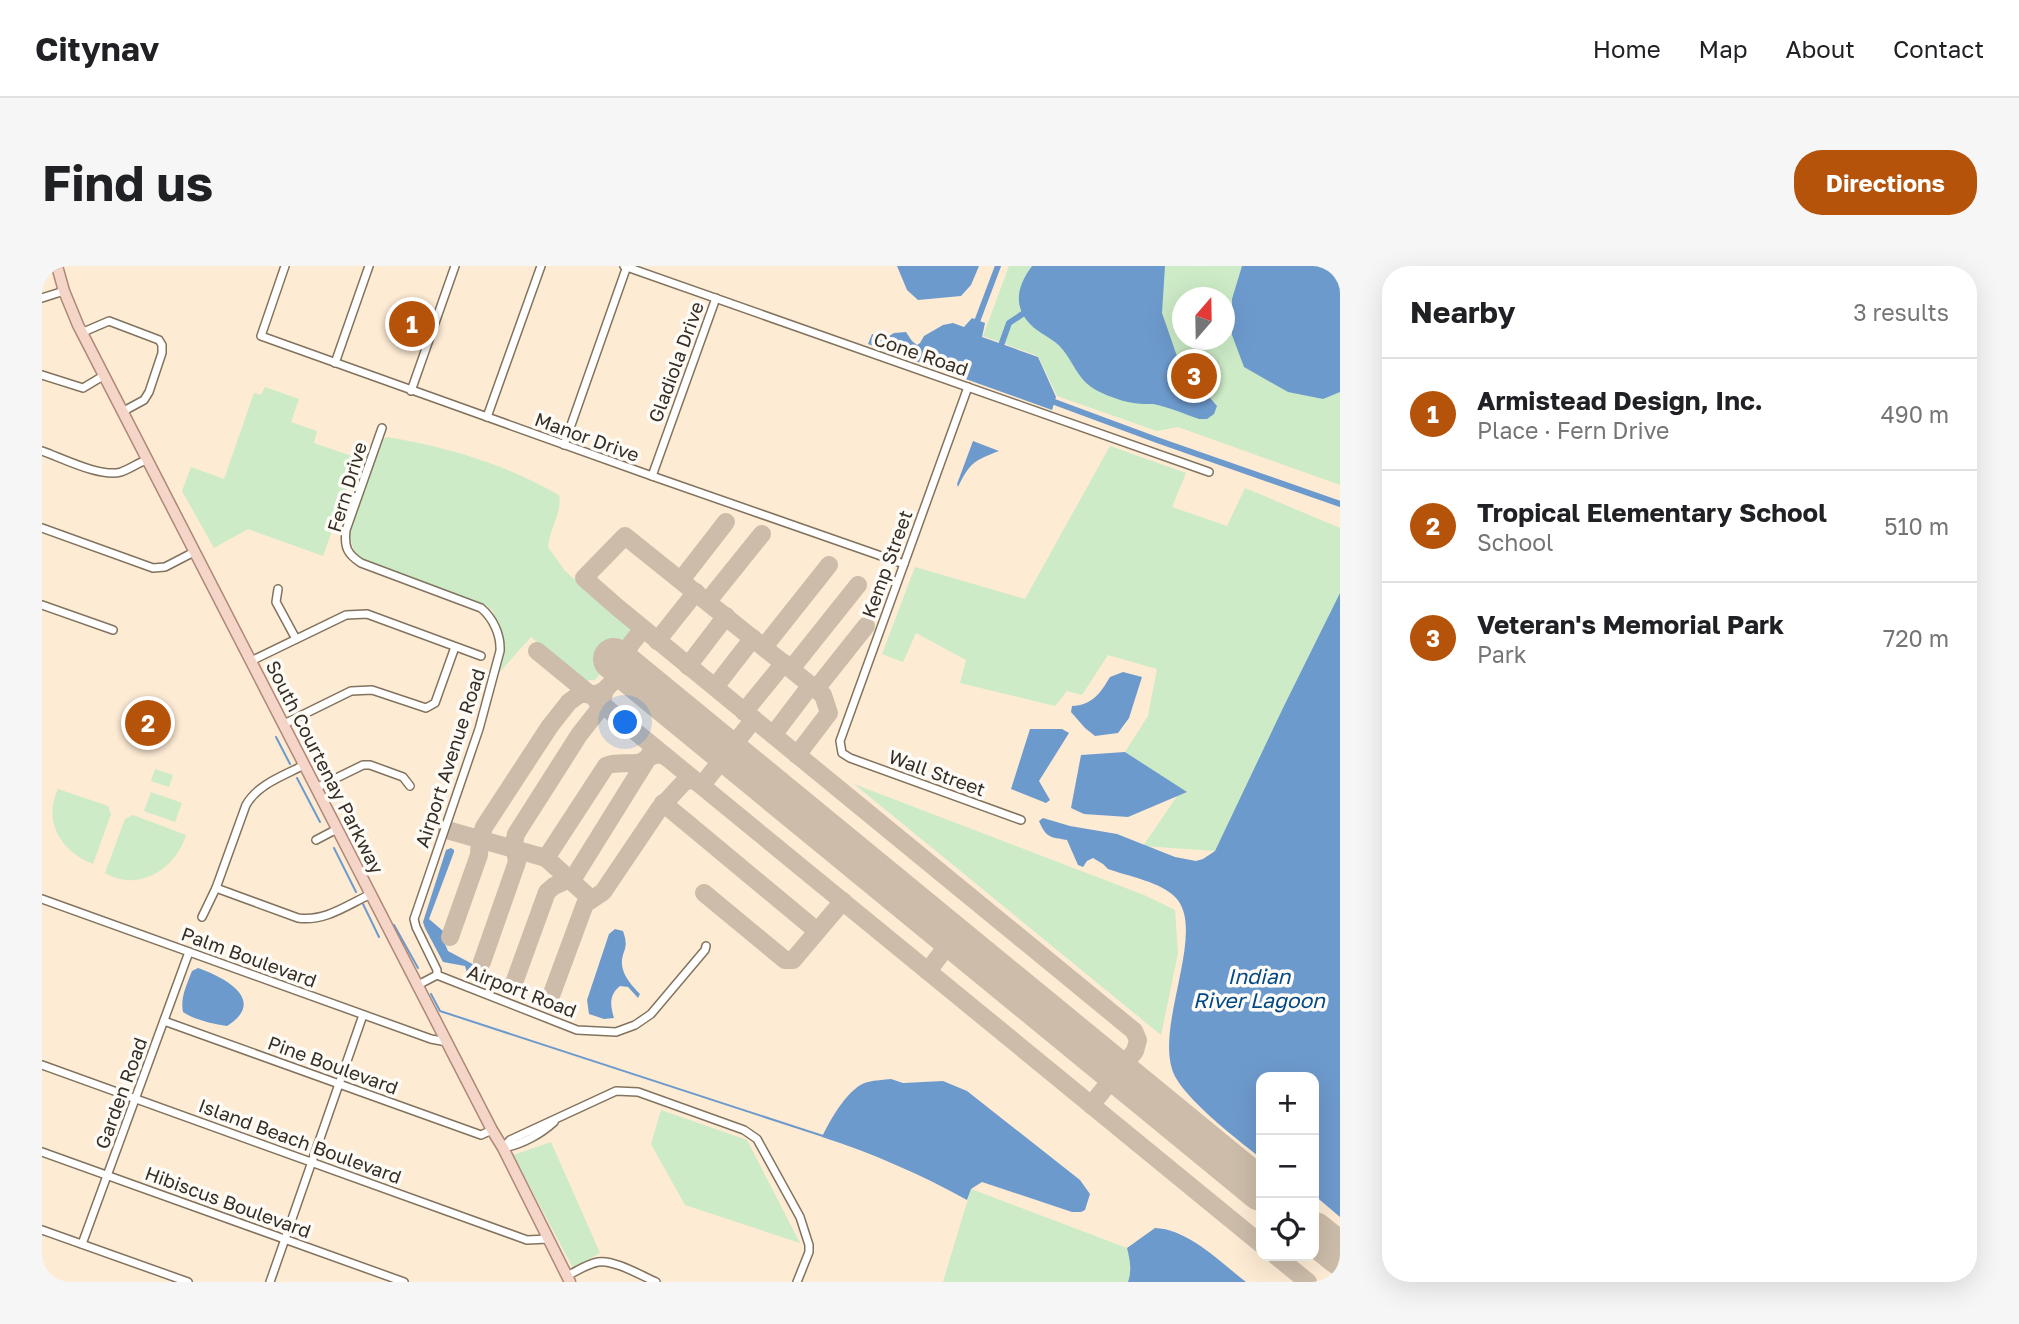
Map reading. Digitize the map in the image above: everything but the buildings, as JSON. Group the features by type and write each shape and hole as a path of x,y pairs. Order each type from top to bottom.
{"main road":[{"name":"South Courtenay Parkway","path":"57,266 81,332 103,376 503,1148 568,1279"}],"street":[{"name":"Manor Drive","path":"285,266 261,336 904,564"},
{"path":"335,363 369,266"},
{"path":"411,391 455,266"},
{"path":"487,418 541,266"},
{"path":"564,445 626,266"},
{"name":"Cone Road","path":"626,266 1209,472"},
{"path":"42,298 64,291"},
{"name":"Gladiola Drive","path":"652,476 716,298"},
{"path":"81,332 109,321 161,343 162,353 149,392 144,400 122,412"},
{"path":"42,375 83,388 103,376"},
{"name":"Kemp Street","path":"842,753 840,741 968,387"},
{"name":"Fern Drive","path":"349,555 344,542 346,530 382,428"},
{"path":"42,451 96,471 111,473 121,472 146,460"},
{"path":"42,527 153,568 165,567 194,552"},
{"name":"Airport Avenue Road","path":"349,555 362,563 481,608 489,615 500,641 500,651 479,729 414,919 437,975"},
{"path":"278,589 276,602 296,639"},
{"path":"42,606 113,630"},
{"path":"251,661 346,615 367,614 481,656"},
{"path":"284,724 351,691 372,690 426,708 435,704 455,647"},
{"name":"Wall Street","path":"842,753 1021,820"},
{"path":"202,917 216,888 250,798 261,788 304,765"},
{"path":"316,788 363,765 403,777 410,786"},
{"path":"316,840 337,829"},
{"path":"216,888 298,918 308,919 320,919 371,894"},
{"name":"Palm Boulevard","path":"42,899 363,1015 435,1040 447,1041"},
{"name":"Airport Road","path":"418,985 437,975 577,1030 616,1032 635,1025 651,1014 706,946"},
{"name":"Garden Road","path":"82,1244 189,952"},
{"path":"270,1282 363,1015"},
{"name":"Pine Boulevard","path":"164,1021 481,1135 492,1130"},
{"name":"Island Beach Boulevard","path":"42,1065 527,1240 548,1239"},
{"path":"503,1148 514,1146 547,1129 554,1121 616,1091 638,1092 744,1130 757,1139 800,1217 809,1252 797,1282"},
{"name":"Hibiscus Boulevard","path":"42,1152 404,1282"},
{"path":"42,1230 187,1282"},
{"path":"568,1279 602,1261 656,1282"}],"green space":[{"path":"1009,266 1340,266 1340,485 1178,427 1157,431 1057,396 1038,356 983,336"},
{"path":"265,387 299,399 291,422 317,431 314,443 358,458 323,556 248,529 214,548 182,491 191,467 224,479 254,393 261,395"},
{"path":"387,437 475,458 518,474 559,495 559,507 548,547 565,571 630,627 630,636 595,680 582,681 531,637 498,674 505,646 493,611 487,606 359,558 349,533 380,441"},
{"path":"1110,446 1186,473 1172,507 1227,526 1245,488 1340,528 1340,595 1215,851 1143,846 1182,789 1125,752 1148,716 1157,669 1108,655 1082,695 1067,691 1055,706 960,683 966,660 916,633 903,662 882,654 915,567 1025,599"},
{"path":"155,769 173,775 169,787 151,781"},
{"path":"854,784 1144,895 1175,910 1178,953 1161,1035"},
{"path":"58,789 108,806 111,814 93,864 72,852 58,834 52,813"},
{"path":"151,792 182,803 175,822 144,811"},
{"path":"133,815 186,835 174,858 165,867 154,874 131,880 105,873 125,819"},
{"path":"661,1110 747,1140 800,1243 685,1205 651,1144"},
{"path":"551,1142 600,1253 573,1268 513,1155"},
{"path":"971,1189 1127,1248 1130,1265 1128,1282 943,1282"}],"water":[{"path":"897,266 979,266 971,285 961,296 918,300 907,290"},
{"path":"1032,266 1165,266 1162,313 1172,342 1172,350 1175,350 1179,362 1217,406 1214,414 1207,419 1199,419 1159,405 1117,399 1088,385 1059,346 1024,317 1019,302 1023,280"},
{"path":"1242,266 1340,266 1340,392 1323,399 1288,392 1244,367 1235,343 1235,289"},
{"path":"972,318 985,323 982,337 1038,357 1056,397 1052,410 868,344 872,334 884,339 894,333 906,332 917,345 924,336 943,325 953,323 964,327"},
{"path":"973,441 999,451 973,464 958,487 957,484"},
{"name":"Indian River Lagoon","path":"1340,593 1340,1217 1319,1199 1319,1072 1256,1072 1256,1154 1211,1117 1177,1080 1172,1069 1169,1049 1171,1027 1186,931 1184,913 1176,898 1153,884 1108,869 1093,858 1083,867 1078,865 1067,840 1049,836 1039,821 1043,818 1070,826 1117,834 1175,857 1196,861 1203,859 1215,851"},
{"path":"1123,672 1142,677 1129,718 1118,733 1095,736 1071,712 1072,706 1090,701 1110,677"},
{"path":"1030,729 1062,729 1069,733 1039,781 1050,800 1046,803 1011,789"},
{"path":"1125,752 1187,792 1128,817 1084,814 1071,808 1081,755"},
{"path":"451,848 454,852 429,919 443,931 442,937 448,951 480,968 488,980 504,987 503,992 468,976 465,966 443,962 425,928 423,922 446,850"},
{"path":"615,929 623,931 625,938 622,960 624,973 640,994 638,998 628,987 620,986 611,1000 614,1018 604,1019 589,1014 587,1000 609,934"},
{"path":"198,968 229,983 243,999 239,1016 227,1026 204,1021 183,1012 182,1002 186,986 192,971"},
{"path":"891,1079 903,1083 943,1081 967,1091 1080,1180 1090,1194 1085,1210 1072,1212 982,1182 971,1189 967,1200 896,1165 822,1137 835,1113 854,1090 868,1082"},
{"path":"1155,1228 1191,1240 1246,1282 1128,1282 1130,1265 1127,1248"}],"waterway":[{"path":"975,327 998,266"},
{"path":"999,351 1009,323 1024,313"},
{"path":"1049,400 1340,504"},
{"path":"276,737 290,764"},
{"path":"297,778 320,822"},
{"path":"334,848 356,892"},
{"path":"363,904 379,937"},
{"path":"394,925 418,968"},
{"path":"431,994 440,1011 823,1136"}],"taxiway":[{"path":"681,580 726,522"},
{"path":"708,601 762,534"},
{"path":"797,755 829,713 823,695 625,536 584,578 617,607 1134,1031 1138,1040 1135,1051 1091,1105"},
{"path":"764,647 829,565"},
{"path":"791,669 858,585"},
{"path":"657,641 696,592"},
{"path":"688,666 726,616"},
{"path":"816,689 866,626"},
{"path":"599,698 618,679 634,676 626,662 626,651 643,629"},
{"path":"715,687 753,638"},
{"path":"537,651 1256,1240"},
{"path":"744,712 784,663"},
{"path":"773,735 811,685"},
{"path":"450,937 479,855 484,827 550,726 569,702 580,694 597,694 605,690"},
{"path":"482,962 517,862 514,843 516,834 579,735 597,712 604,694"},
{"path":"551,996 585,904 603,892 659,809 685,781 693,780 702,785 754,719"},
{"path":"546,858 606,766 642,762 650,754"},
{"path":"514,983 547,892 574,877 648,758 657,754 665,756"},
{"path":"663,803 817,931"},
{"path":"447,830 546,858 591,899"},
{"path":"704,893 785,960 793,960 843,901"},
{"path":"928,971 953,938"},
{"path":"1282,1261 1308,1282"}],"runway":[{"path":"614,659 1256,1186"},
{"path":"1319,1237 1340,1254"}],"place":[{"name":"Armistead Design, Inc.","path":"412,324"},
{"name":"Veteran's Memorial Park","path":"1194,376"},
{"name":"Tropical Elementary School","path":"148,723"}]}
